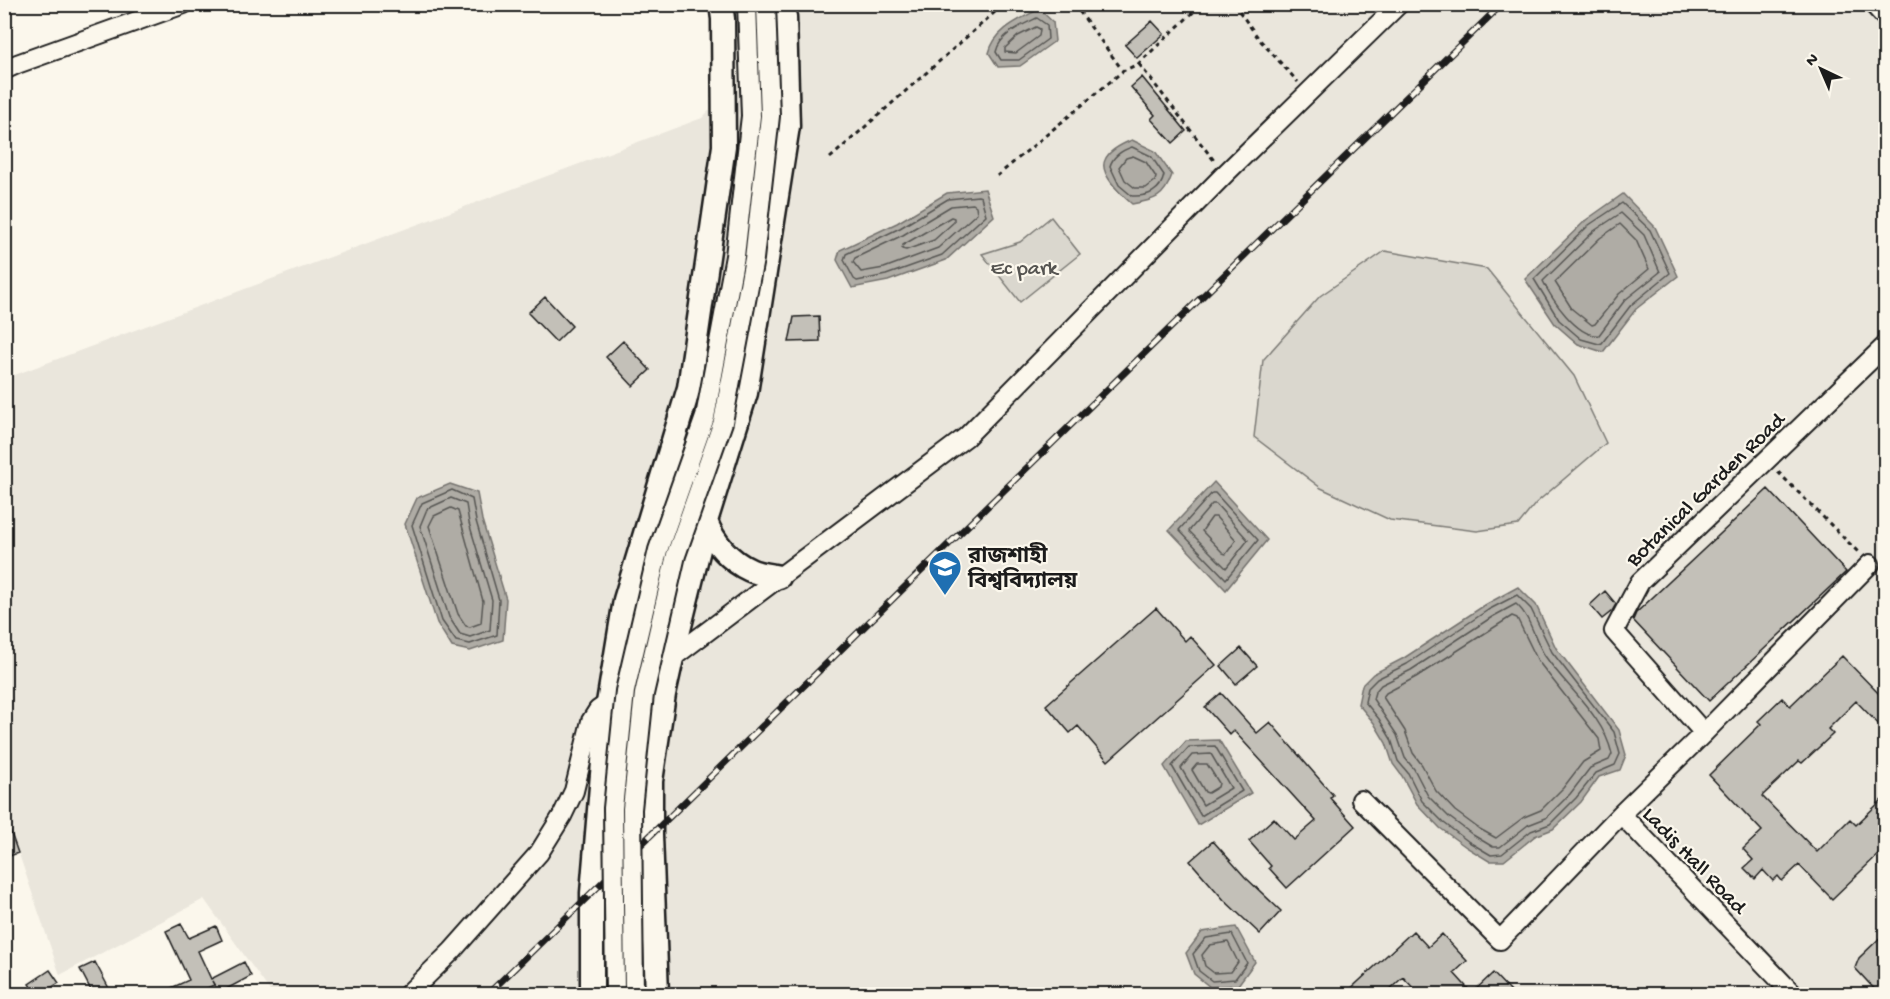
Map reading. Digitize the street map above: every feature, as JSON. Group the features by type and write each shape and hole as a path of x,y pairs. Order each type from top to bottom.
{"main road":[{"path":"592,994 592,893 608,703 626,600 690,388 724,146 721,4"},
{"path":"657,994 651,781 664,694 672,658 706,521 746,393 788,126 785,17 782,4"},
{"path":"706,521 711,537 726,553 751,571 779,577"}],"street":[{"path":"4,70 184,4"},
{"path":"615,994 613,808 626,691 658,550 705,417 735,256 751,116 747,4"},
{"path":"634,994 632,809 644,694 676,555 723,422 754,259 770,117 766,4"},
{"path":"408,994 452,951 539,853 562,816 574,791 591,721 598,710 672,658 966,437 1225,174 1399,4"},
{"path":"1873,4 1886,18"},
{"name":"Botanical Garden Road","path":"1704,733 1614,631 1640,582 1886,345"},
{"name":"Ladis Hall Road","path":"1792,994 1621,814 1870,564"},
{"path":"1362,800 1500,940 1621,814"}],"path":[{"path":"830,158 1004,4"},
{"path":"1074,4 1123,71"},
{"path":"997,176 1123,71 1138,64 1202,4"},
{"path":"1234,4 1259,39 1307,92"},
{"path":"1138,64 1225,174"},
{"path":"1774,467 1870,564"}],"shaded area":[{"name":"রাজশাহী বিশ্ববিদ্যালয়","path":"788,5 1885,5 1885,994 272,994 204,899 60,975 5,813 4,379 702,118 793,25"}],"green space":[{"name":"Ec park","path":"1051,217 1080,254 1020,302 982,254 1020,242"},
{"path":"1385,251 1487,269 1574,376 1606,443 1536,503 1518,525 1477,531 1390,520 1321,488 1254,437 1263,360 1320,296"}],"water":[{"path":"1039,9 1053,22 1055,41 1020,66 998,67 989,53 992,45 1002,31"},
{"path":"1132,140 1155,151 1172,175 1166,189 1158,197 1132,204 1112,184 1104,166 1107,156 1113,150"},
{"path":"985,189 994,216 946,260 888,281 852,288 837,260 840,250 897,223 947,193"},
{"path":"1623,194 1655,227 1678,276 1636,309 1603,352 1578,344 1555,324 1525,279 1586,220"},
{"path":"1214,482 1267,540 1226,590 1169,530"},
{"path":"450,484 477,493 482,520 506,599 503,640 470,651 452,647 437,623 405,524 417,498"},
{"path":"1518,587 1536,605 1556,648 1619,730 1626,755 1620,770 1599,777 1581,802 1553,829 1535,836 1504,861 1489,861 1440,828 1417,804 1393,764 1386,743 1374,723 1358,704 1362,685 1373,674 1404,658 1485,605"},
{"path":"1219,740 1251,793 1198,825 1164,766 1186,741"},
{"path":"1236,927 1255,962 1238,985 1210,987 1194,974 1186,953 1202,932"}],"building":[{"path":"1152,21 1164,34 1137,58 1125,45"},
{"path":"1142,77 1186,131 1173,143 1151,119 1155,115 1131,87"},
{"path":"545,297 572,326 556,342 528,313"},
{"path":"819,316 820,341 789,342 794,317"},
{"path":"623,341 650,370 633,386 606,357"},
{"path":"1768,489 1846,572 1709,701 1633,620 1636,613"},
{"path":"1605,591 1616,604 1612,611 1602,619 1590,605"},
{"path":"1156,608 1185,641 1190,636 1216,665 1108,761 1078,726 1070,733 1046,705"},
{"path":"1241,648 1257,666 1236,684 1221,666"},
{"path":"1842,656 1886,701 1886,732 1856,701 1828,729 1833,734 1802,763 1799,761 1762,796 1817,852 1850,819 1856,825 1886,796 1886,847 1832,899 1799,865 1782,881 1778,876 1773,881 1763,870 1755,879 1744,868 1753,860 1743,849 1762,831 1709,775 1761,724 1758,721 1782,698 1790,706"},
{"path":"1221,693 1257,733 1270,722 1333,795 1330,798 1355,826 1287,888 1249,841 1274,818 1294,840 1316,821 1234,731 1230,735 1205,707"},
{"path":"6,819 18,853 4,858 4,820"},
{"path":"1213,841 1245,877 1281,911 1260,934 1224,900 1190,861"},
{"path":"181,924 189,938 216,926 222,940 198,951 211,979 244,962 251,976 219,993 212,981 214,985 194,994 158,994 189,980 166,931"},
{"path":"1413,931 1428,947 1442,934 1467,961 1454,973 1472,993 1493,973 1513,994 1419,994 1403,977 1385,994 1345,994"},
{"path":"1886,932 1886,994 1879,994 1855,968 1859,958"},
{"path":"95,962 112,994 93,994 80,969"},
{"path":"50,970 59,983 41,994 36,994 29,984"}],"railway":[{"path":"488,994 1502,4"}],"place":[{"name":"রাজশাহী বিশ্ববিদ্যালয়","path":"945,596"}]}
